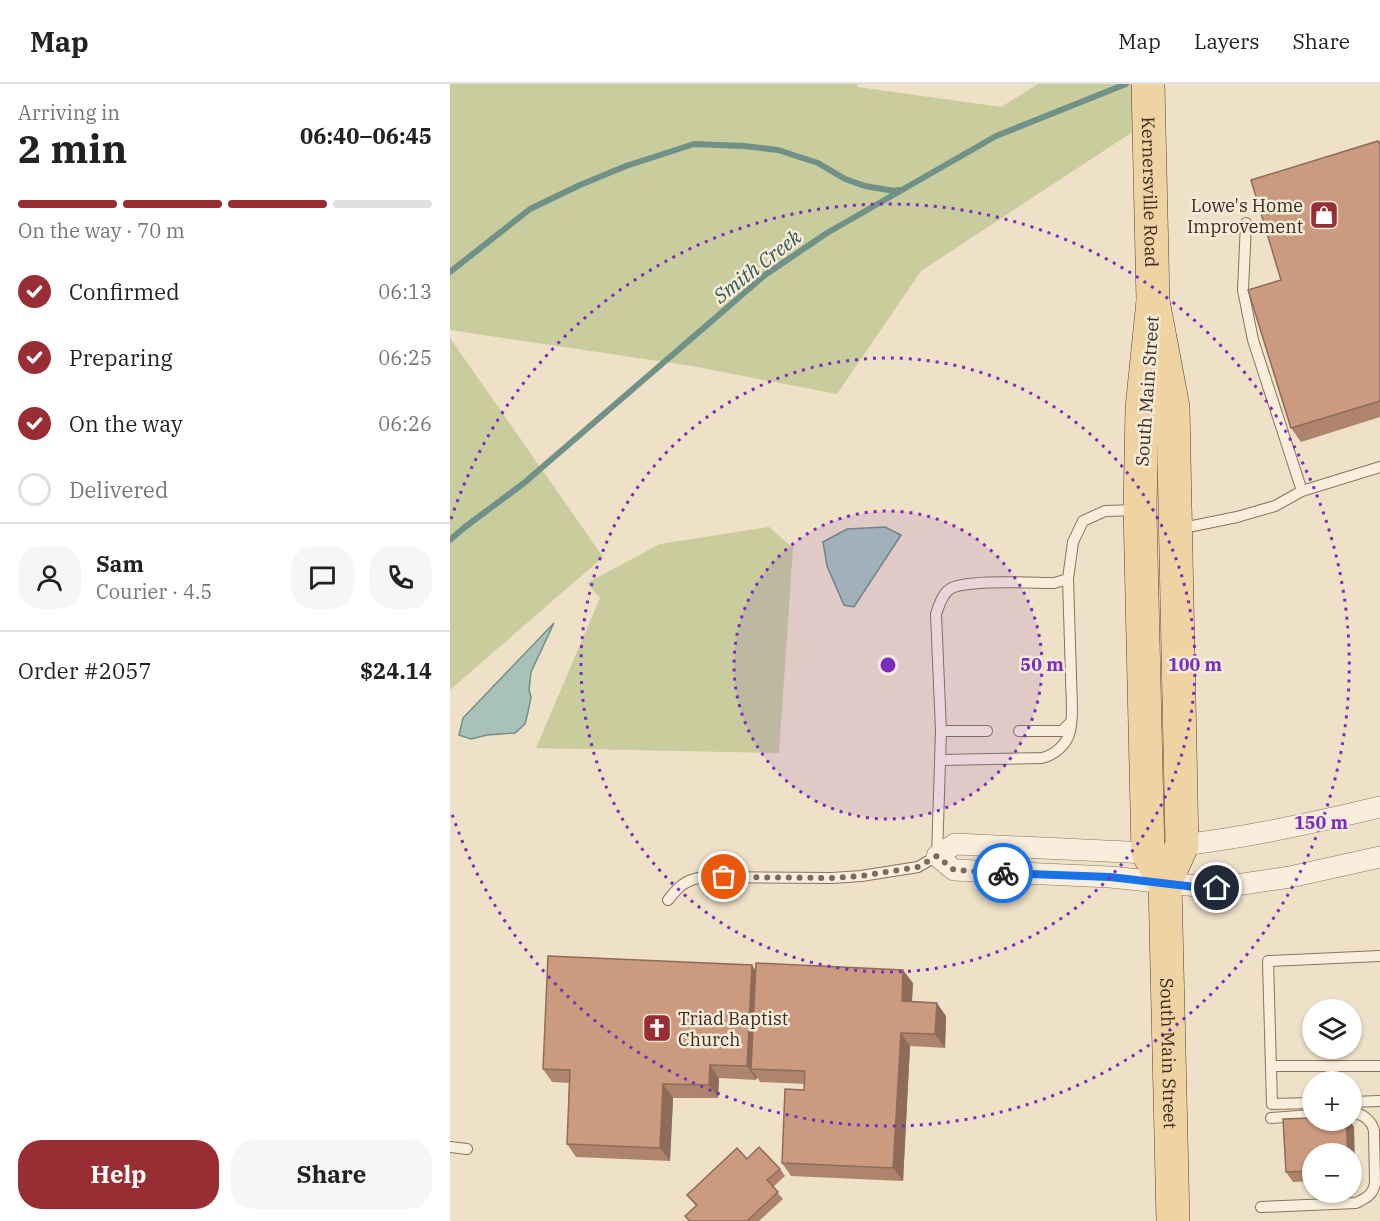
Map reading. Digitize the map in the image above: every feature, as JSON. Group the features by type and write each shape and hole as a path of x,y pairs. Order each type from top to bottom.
{"main road":[{"name":"Kernersville Road","path":"1148,84 1153,302"},
{"name":"South Main Street","path":"1153,302 1142,408 1140,510 1148,853 1165,883"},
{"name":"South Main Street","path":"1153,302 1173,407 1182,844 1165,883 1173,1221"}],"street":[{"path":"1182,844 1231,839 1281,830 1380,807"},
{"path":"1148,853 955,844 937,856 954,870 1110,877 1204,888 1290,877 1380,857"}],"lane":[{"path":"1246,224 1243,290 1253,340 1302,491"},
{"path":"1175,529 1237,518 1275,506 1302,491 1380,467"},
{"path":"940,760 1033,759 1051,756 1067,740 1070,732 1071,705 1068,579 1073,542 1083,520 1105,511 1140,510"},
{"path":"668,900 679,886 690,879 861,876 918,867 937,856 941,731 936,614 942,598 949,589 965,583 1054,583 1068,579"},
{"path":"1019,731 1062,731 1070,723"},
{"path":"941,731 987,731"},
{"path":"1302,1103 1272,1104 1268,961 1380,956"},
{"path":"1271,1066 1380,1066"},
{"path":"1362,1102 1380,1101"},
{"path":"1271,1118 1302,1116"},
{"path":"1261,1207 1356,1203 1373,1192 1375,1184 1373,1124 1362,1116"},
{"path":"450,1147 467,1149"}],"green space":[{"path":"450,84 857,84 858,87 1001,107 1038,84 1133,84 1134,131 921,271 837,394 692,366 450,330"},
{"path":"450,338 603,557 450,690"},
{"path":"769,527 793,548 779,753 536,748 600,598 587,583 660,544"}],"water":[{"path":"885,527 901,535 854,607 844,605 827,566 823,542 847,529"},
{"path":"554,623 531,672 529,690 531,697 525,724 515,733 487,735 471,739 459,735 463,718"}],"building":[{"path":"1380,142 1380,401 1291,428 1248,290 1281,280 1251,180"},
{"name":"Triad Baptist Church","path":"548,956 752,965 747,1066 710,1065 709,1085 663,1084 660,1148 567,1144 570,1070 543,1069"},
{"name":"Triad Baptist Church","path":"756,963 903,970 902,1001 937,1003 935,1034 901,1033 893,1168 782,1163 785,1089 804,1090 805,1071 751,1069"},
{"path":"1302,1118 1302,1131 1347,1131 1347,1143 1302,1143 1302,1171 1286,1172 1283,1119"},
{"path":"759,1147 780,1169 767,1180 778,1192 747,1221 690,1221 685,1216 697,1205 687,1195 737,1148 747,1159"}],"waterway":[{"name":"Smith Creek","path":"450,540 524,483 765,275 827,233 996,136 1126,84"},
{"path":"450,272 530,209 626,166 694,144 778,150 818,163 845,179 865,186 899,190"}],"way so far":[{"path":"724,877 861,876 918,867 937,856 954,870 1003,873"}],"place":[{"name":"Lowe's Home Improvement","path":"1324,215"},
{"name":"Triad Baptist Church","path":"657,1028"}],"route":[{"path":"1003,873 1110,877 1217,888"}]}
